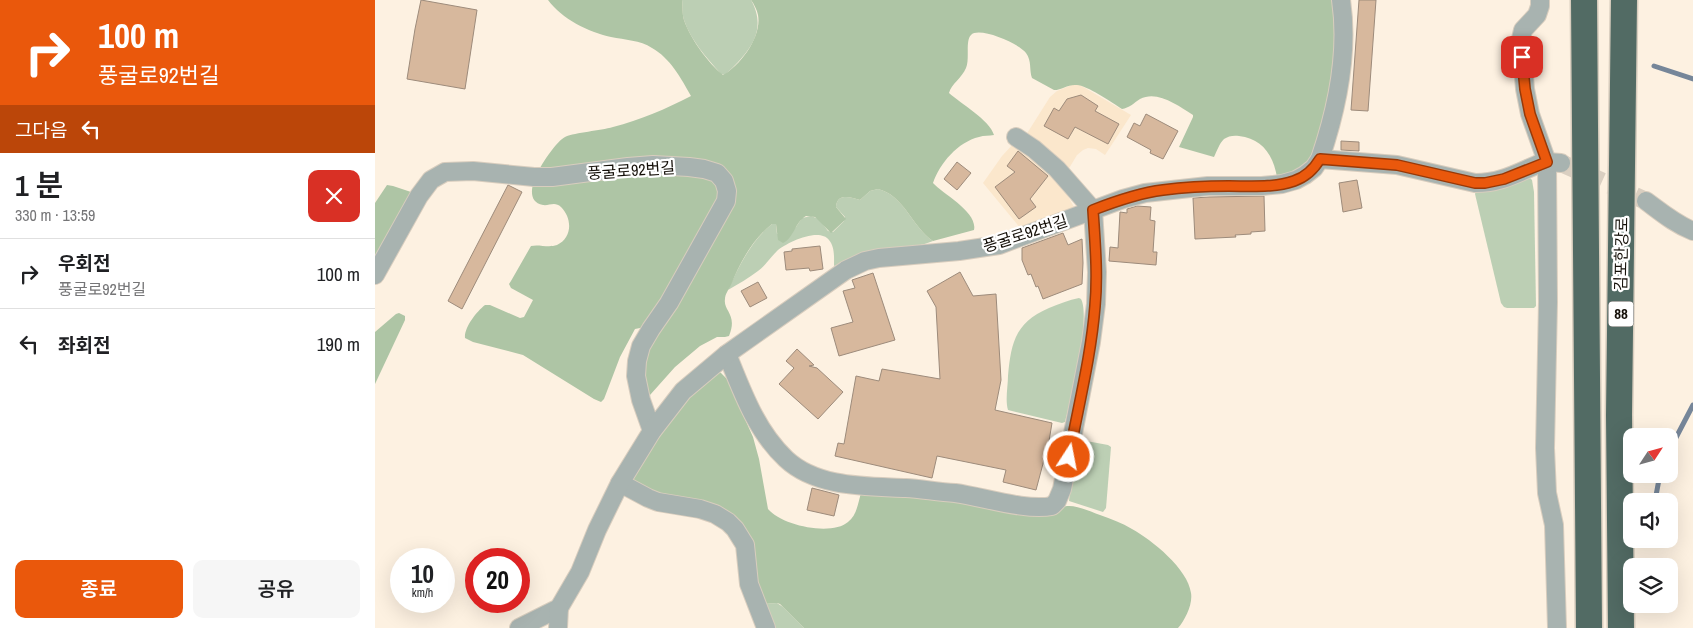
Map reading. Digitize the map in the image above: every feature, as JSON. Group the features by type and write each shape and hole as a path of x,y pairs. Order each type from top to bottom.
{"highway":[{"name":"88","path":"1584,0 1589,628"},
{"name":"김포한강로","path":"1621,628 1619,415 1623,0"}],"lane":[{"path":"1341,0 1344,27 1341,70 1330,126 1320,159 1397,165 1475,183 1504,179 1554,163"},
{"path":"1540,0 1537,15 1523,30 1521,39 1525,89 1530,114 1554,163 1547,302 1545,448 1547,493 1554,525 1557,628"},
{"path":"727,354 749,407 763,431 775,448 788,461 804,470 840,484 959,494 1035,508 1052,506 1057,501 1062,489 1091,342 1097,272 1093,210 1057,168 1035,149 1016,137"},
{"name":"풍굴로92번길","path":"559,608 580,572 597,530 621,483 652,431 683,391 727,354 833,278 860,263 879,258 959,251 999,245 1123,198 1163,190 1208,186 1282,184 1305,175 1314,168 1320,159"},
{"name":"풍굴로92번길","path":"375,275 419,196 431,180 445,172 473,171 534,178 653,165 704,169 717,173 724,182 727,191 726,201 669,304 641,346 637,361 636,376 641,400 652,431"},
{"path":"1646,201 1667,217 1693,231"},
{"path":"621,483 659,502 701,509 715,514 735,529 745,545 749,584 765,628"},
{"path":"519,628 559,608 558,628"}],"shaded area":[{"path":"1074,84 1080,85 1131,115 1105,155 1096,149 1088,148 1083,150 1077,155 1068,170 1026,135 1050,97 1057,91"},
{"path":"1014,143 1061,184 1074,207 1021,229 983,183 1002,156"}],"green space":[{"path":"548,0 682,0 683,18 695,42 723,75 743,57 757,32 758,15 751,0 1335,0 1337,13 1332,89 1313,157 1298,172 1277,177 1273,161 1265,149 1254,140 1229,136 1221,143 1214,157 1179,147 1193,115 1168,100 1154,96 1147,97 1122,109 1081,86 1071,85 1054,90 1032,78 1028,56 1016,45 990,34 975,33 971,35 968,41 966,68 949,93 981,118 994,135 971,140 957,148 940,168 933,183 965,210 974,223 974,230 933,241 919,228 895,198 887,192 878,189 870,191 860,200 841,198 836,207 846,219 831,233 815,217 806,216 799,222 790,238 783,243 778,240 776,224 772,224 748,252 726,295 725,303 732,323 729,336 717,337 700,346 675,367 648,395 641,374 653,334 640,328 635,329 620,357 604,399 601,402 523,355 473,342 465,338 466,330 474,316 485,305 490,305 520,318 524,317 533,300 511,288 509,284 531,246 557,245 566,237 569,222 565,211 557,204 543,205 537,203 532,195 537,174 558,143 570,135 633,121 691,96 675,69 658,52 643,43 602,35 576,24"},
{"path":"682,0 751,0 758,22 753,42 741,59 725,75 721,74 710,62 691,35 683,18"},
{"path":"1529,177 1532,180 1534,192 1536,306 1534,308 1507,308 1501,303 1475,194 1476,191"},
{"path":"387,185 411,192 375,266 375,203"},
{"path":"878,189 887,192 895,198 919,228 933,241 912,247 870,253 834,266 833,249 829,240 824,236 811,236 781,248 761,269 728,290 741,263 752,246 772,224 776,224 777,234 796,227 802,218 811,216 819,219 828,231 833,232 844,221 845,217 836,207 841,198 860,200 870,191"},
{"path":"1079,298 1081,299 1083,309 1084,323 1075,378 1065,422 1062,423 1008,410 1009,364 1017,334 1029,320 1038,314 1049,308"},
{"path":"399,313 405,316 405,320 375,384 375,332"},
{"path":"718,372 727,379 753,437 768,509 784,520 819,529 841,526 853,516 861,493 883,492 1050,514 1058,509 1071,506 1084,509 1128,527 1149,540 1168,556 1183,574 1191,593 1190,607 1186,616 1178,628 804,628 780,604 764,604 720,508 698,500 658,495 633,481 632,478 677,407"},
{"path":"1081,440 1111,447 1106,508 1103,512 1069,501 1071,482"},
{"path":"777,603 804,628 771,628 764,604"}],"building":[{"path":"421,0 477,10 465,89 407,79"},
{"path":"1359,0 1376,0 1368,111 1351,110"},
{"path":"1081,95 1098,106 1095,111 1119,124 1108,144 1075,127 1068,139 1044,126 1054,108 1059,111 1067,99"},
{"path":"1146,114 1178,131 1163,159 1150,153 1151,150 1127,137 1134,123 1140,126"},
{"path":"1341,141 1359,142 1359,151 1341,150"},
{"path":"1018,151 1048,176 1030,199 1036,207 1019,219 995,187 1015,172 1007,166"},
{"path":"957,162 971,173 957,190 944,179"},
{"path":"1357,180 1362,208 1343,212 1339,183"},
{"path":"508,185 522,192 462,309 448,301"},
{"path":"1264,196 1265,231 1235,235 1236,237 1195,239 1193,198"},
{"path":"1137,206 1151,207 1150,220 1155,221 1153,252 1157,252 1156,265 1109,261 1110,247 1118,248 1120,212 1127,213 1127,209"},
{"path":"1063,233 1068,245 1082,239 1082,284 1043,299 1031,274 1028,275 1022,260 1022,248"},
{"path":"820,246 823,269 810,271 809,268 786,270 784,252 792,251 792,249"},
{"path":"960,272 973,296 996,294 1001,380 995,410 1052,423 1036,490 1003,482 1006,470 937,456 932,478 835,456 838,443 844,444 856,376 879,381 882,369 940,379 936,307 927,291"},
{"path":"873,273 895,340 839,356 831,328 853,322 843,291 855,288 852,280"},
{"path":"758,282 767,298 750,307 741,291"},
{"path":"797,349 814,365 809,366 817,368 843,392 818,419 779,384 794,368 786,361"},
{"path":"812,488 839,495 834,516 807,510"}],"waterway":[{"path":"1654,66 1693,79"},
{"path":"1678,434 1693,405"},
{"path":"1656,493 1658,483"}],"tunnel":[{"path":"1561,163 1646,201"}],"route":[{"path":"1069,457 1091,342 1095,304 1097,272 1093,210 1123,198 1163,190 1208,186 1282,184 1305,175 1314,168 1320,159 1397,165 1475,183 1494,182 1504,179 1547,162 1530,114 1522,57"}]}
